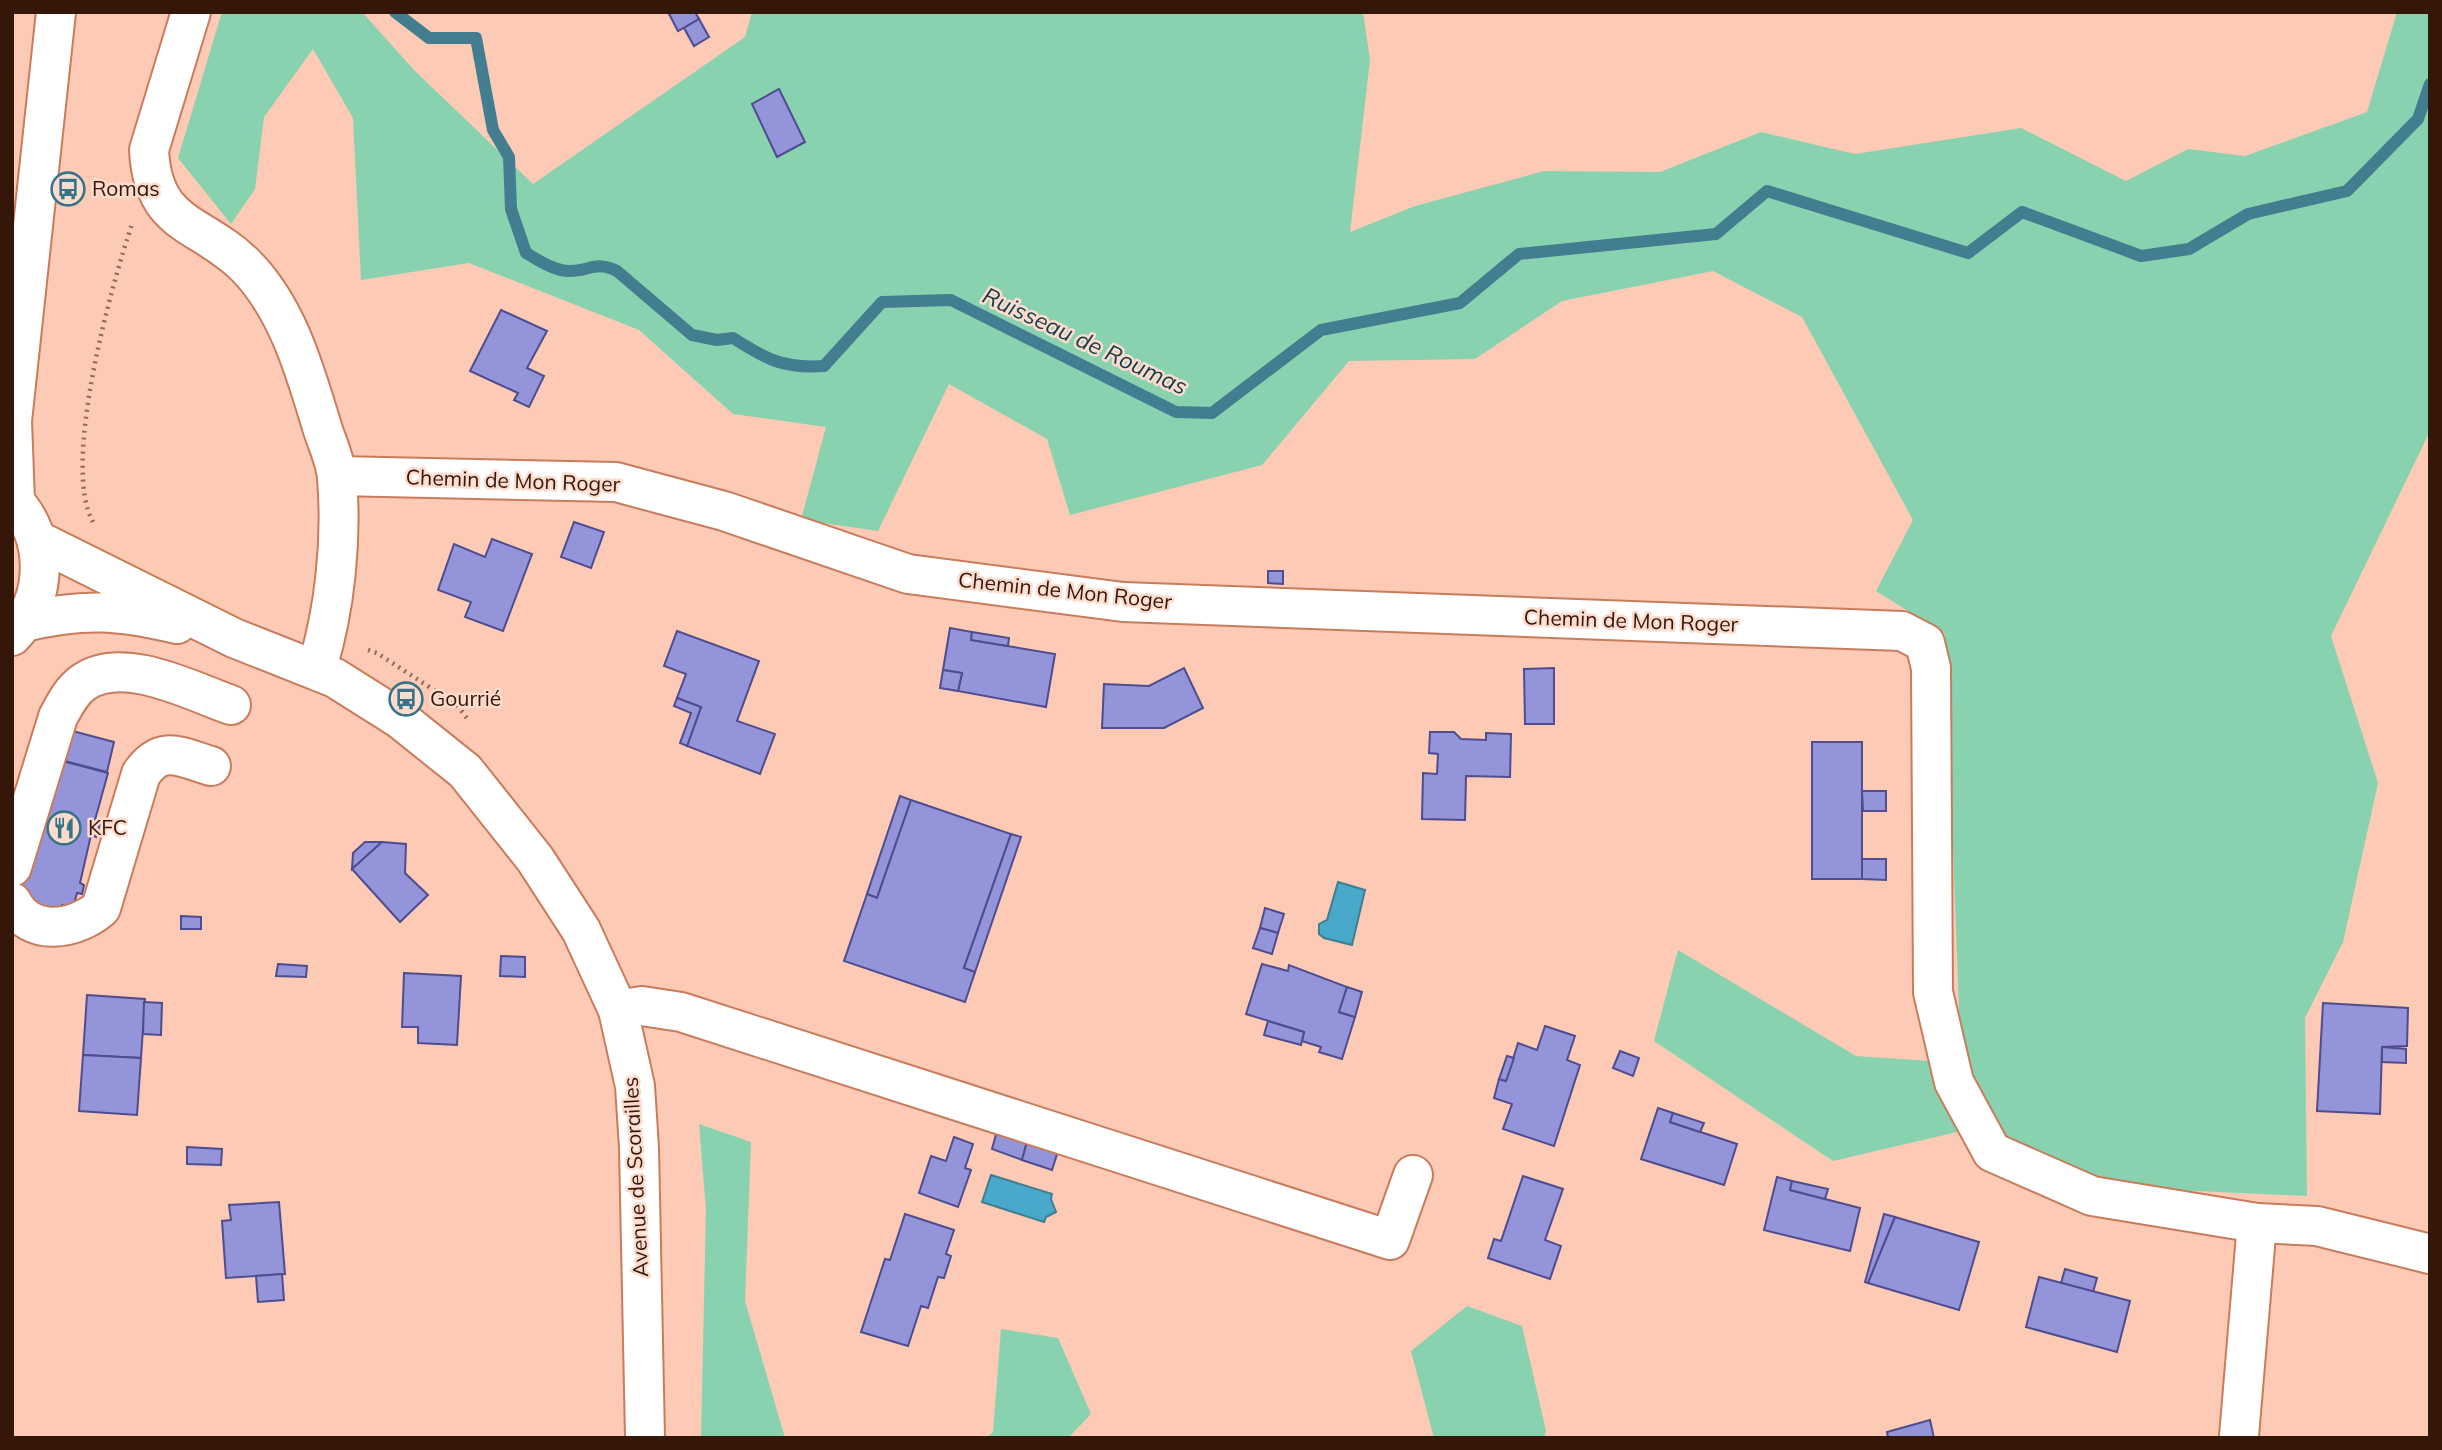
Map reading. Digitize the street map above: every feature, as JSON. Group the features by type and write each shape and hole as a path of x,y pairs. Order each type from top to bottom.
{"street":[{"path":"18,629 39,588 41,567 37,540 30,522 13,500 12,421 57,12"},
{"path":"191,12 149,150 156,194 174,215 244,264 271,295 302,361 337,476 335,577 326,638 317,668"},
{"path":"12,312 27,270"},
{"name":"Chemin de Mon Roger","path":"337,476 616,482 724,511 908,574 1123,602 1902,631 1925,643 1931,668 1933,992 1954,1082 1992,1152 2092,1196 2257,1223 2316,1226 2430,1254"},
{"name":"Avenue de Scorailles","path":"37,540 234,638"},
{"name":"Avenue de Scorailles","path":"18,629 86,610 138,615 234,638 317,668 400,719 465,771 535,859 575,920 618,1010 635,1086 639,1148 645,1438"},
{"path":"12,867 58,717 71,695 85,681 114,671 134,672 232,705"},
{"path":"12,902 17,912 31,922 56,928 77,925 91,917 101,908 141,774 150,761 159,754 211,766"},
{"path":"618,1010 642,1006 681,1012 1390,1240 1413,1175"},
{"path":"2239,1436 2257,1223"}],"green space":[{"path":"222,12 362,12 415,71 533,184 745,37 752,12 1363,12 1370,60 1350,232 1415,206 1544,171 1660,172 1761,132 1855,154 2021,128 2126,181 2188,149 2245,156 2367,112 2397,12 2430,12 2430,431 2331,636 2378,783 2343,942 2305,1018 2307,1196 2132,1188 1957,1132 1833,1161 1654,1041 1678,950 1856,1056 1961,1063 1945,634 1876,591 1913,520 1802,317 1713,271 1562,301 1475,359 1349,361 1262,465 1070,515 1047,439 949,384 878,531 801,520 826,427 733,414 639,330 469,263 361,280 353,118 313,49 264,117 255,189 231,224 178,158"},
{"path":"699,1124 751,1142 745,1301 785,1438 701,1438 706,1210"},
{"path":"1467,1306 1522,1326 1546,1431 1544,1438 1434,1438 1411,1351"},
{"path":"1001,1329 1058,1338 1091,1414 1068,1438 986,1438 993,1432"}],"water":[{"path":"1338,882 1365,890 1352,945 1324,938 1319,934 1319,924 1327,920"},
{"path":"991,1175 1052,1194 1056,1212 1046,1217 1044,1222 982,1202"}],"building":[{"path":"668,12 695,12 699,19 678,31"},
{"path":"699,19 709,37 694,46 684,28"},
{"path":"779,89 805,142 777,157 752,104"},
{"path":"501,310 547,331 527,368 544,376 529,407 514,400 518,393 470,371"},
{"path":"574,522 604,532 591,568 561,557"},
{"path":"492,539 532,554 503,631 465,617 471,602 438,590 454,544 485,557"},
{"path":"1268,571 1283,571 1283,584 1268,583"},
{"path":"950,628 972,632 971,640 1055,654 1046,707 958,691 962,673 943,670"},
{"path":"677,631 759,661 737,721 775,734 760,774 687,746 701,707 677,698 686,674 664,666"},
{"path":"972,632 1009,638 1008,646 971,640"},
{"path":"1184,668 1203,708 1164,728 1102,728 1104,684 1149,686"},
{"path":"1554,668 1554,724 1525,724 1524,669"},
{"path":"943,670 962,673 958,691 940,688"},
{"path":"677,698 701,707 687,746 680,743 691,713 674,706"},
{"path":"65,729 114,742 107,772 57,759"},
{"path":"1430,732 1454,732 1461,739 1486,740 1486,733 1511,734 1510,777 1466,776 1465,820 1422,819 1423,773 1437,774 1438,754 1429,753"},
{"path":"1812,742 1862,742 1862,879 1812,879"},
{"name":"KFC","path":"47,757 108,773 95,820 101,821 96,837 91,835 80,883 84,885 82,894 77,893 73,908 62,905 59,914 19,903 12,892"},
{"path":"1862,791 1886,791 1886,811 1863,811"},
{"path":"900,796 911,800 877,898 867,894"},
{"path":"911,800 1011,834 964,968 975,972 965,1002 844,961 867,894 877,898"},
{"path":"1011,834 1021,837 975,972 964,968"},
{"path":"365,842 382,842 352,869 353,853"},
{"path":"382,842 406,844 405,873 428,895 400,922 352,869"},
{"path":"1862,859 1886,859 1886,880 1862,879"},
{"path":"1265,908 1284,914 1278,933 1260,928"},
{"path":"181,916 201,917 201,929 181,929"},
{"path":"1260,928 1278,933 1272,954 1253,948"},
{"path":"501,956 525,957 525,977 500,976"},
{"path":"278,964 307,966 306,977 276,976"},
{"path":"1262,964 1288,971 1289,965 1347,987 1339,1012 1355,1017 1342,1059 1319,1052 1321,1047 1302,1041 1304,1032 1246,1014"},
{"path":"404,973 461,976 457,1045 418,1043 418,1027 402,1027"},
{"path":"1347,987 1362,992 1355,1017 1339,1012"},
{"path":"87,995 145,999 141,1058 83,1055"},
{"path":"144,1002 162,1003 161,1035 143,1034"},
{"path":"2323,1003 2408,1008 2407,1046 2382,1047 2380,1114 2317,1111"},
{"path":"1268,1021 1304,1032 1301,1045 1264,1035"},
{"path":"1545,1026 1575,1036 1567,1060 1580,1065 1554,1146 1503,1129 1512,1104 1494,1098 1499,1079 1506,1081 1518,1043 1537,1050"},
{"path":"2382,1047 2406,1049 2406,1063 2382,1062"},
{"path":"1620,1051 1639,1058 1633,1076 1613,1068"},
{"path":"83,1055 141,1058 137,1115 79,1111"},
{"path":"1507,1056 1514,1058 1506,1081 1499,1079"},
{"path":"1658,1108 1673,1113 1670,1122 1737,1144 1724,1185 1641,1159"},
{"path":"1673,1113 1704,1123 1700,1132 1670,1122"},
{"path":"998,1127 1028,1138 1022,1160 992,1149"},
{"path":"954,1137 973,1144 965,1168 971,1170 958,1207 919,1193 931,1156 946,1161"},
{"path":"1028,1138 1059,1148 1052,1170 1022,1160"},
{"path":"187,1147 222,1149 221,1165 187,1164"},
{"path":"1523,1176 1563,1189 1545,1240 1561,1246 1550,1279 1488,1258 1494,1239 1501,1241"},
{"path":"1777,1177 1792,1181 1790,1190 1860,1208 1850,1251 1764,1230"},
{"path":"1792,1181 1828,1189 1825,1199 1790,1190"},
{"path":"279,1202 285,1274 226,1278 222,1221 231,1220 229,1205"},
{"path":"905,1214 954,1230 946,1254 951,1256 944,1278 938,1277 928,1308 921,1306 908,1346 861,1332 885,1259 890,1260"},
{"path":"1884,1214 1895,1217 1868,1283 1865,1282"},
{"path":"1895,1217 1979,1242 1959,1310 1868,1283"},
{"path":"2065,1269 2097,1278 2093,1292 2061,1283"},
{"path":"282,1274 284,1300 258,1302 256,1276"},
{"path":"2039,1277 2130,1301 2117,1352 2026,1327"},
{"path":"1930,1420 1934,1438 1888,1438 1887,1432"}],"waterway":[{"name":"Ruisseau de Roumas","path":"395,12 429,38 476,38 493,130 509,157 511,209 526,253 546,264 568,271 597,266 617,271 692,335 717,340 733,338 765,357 797,366 824,366 882,302 951,300 1176,412 1212,413 1321,330 1460,303 1519,254 1716,234 1767,191 1968,253 2022,212 2141,256 2189,249 2248,214 2347,191 2418,119 2430,84"}],"place":[{"name":"Romas","path":"68,189"},
{"name":"Gourrié","path":"406,699"},
{"name":"KFC","path":"64,828"}]}
